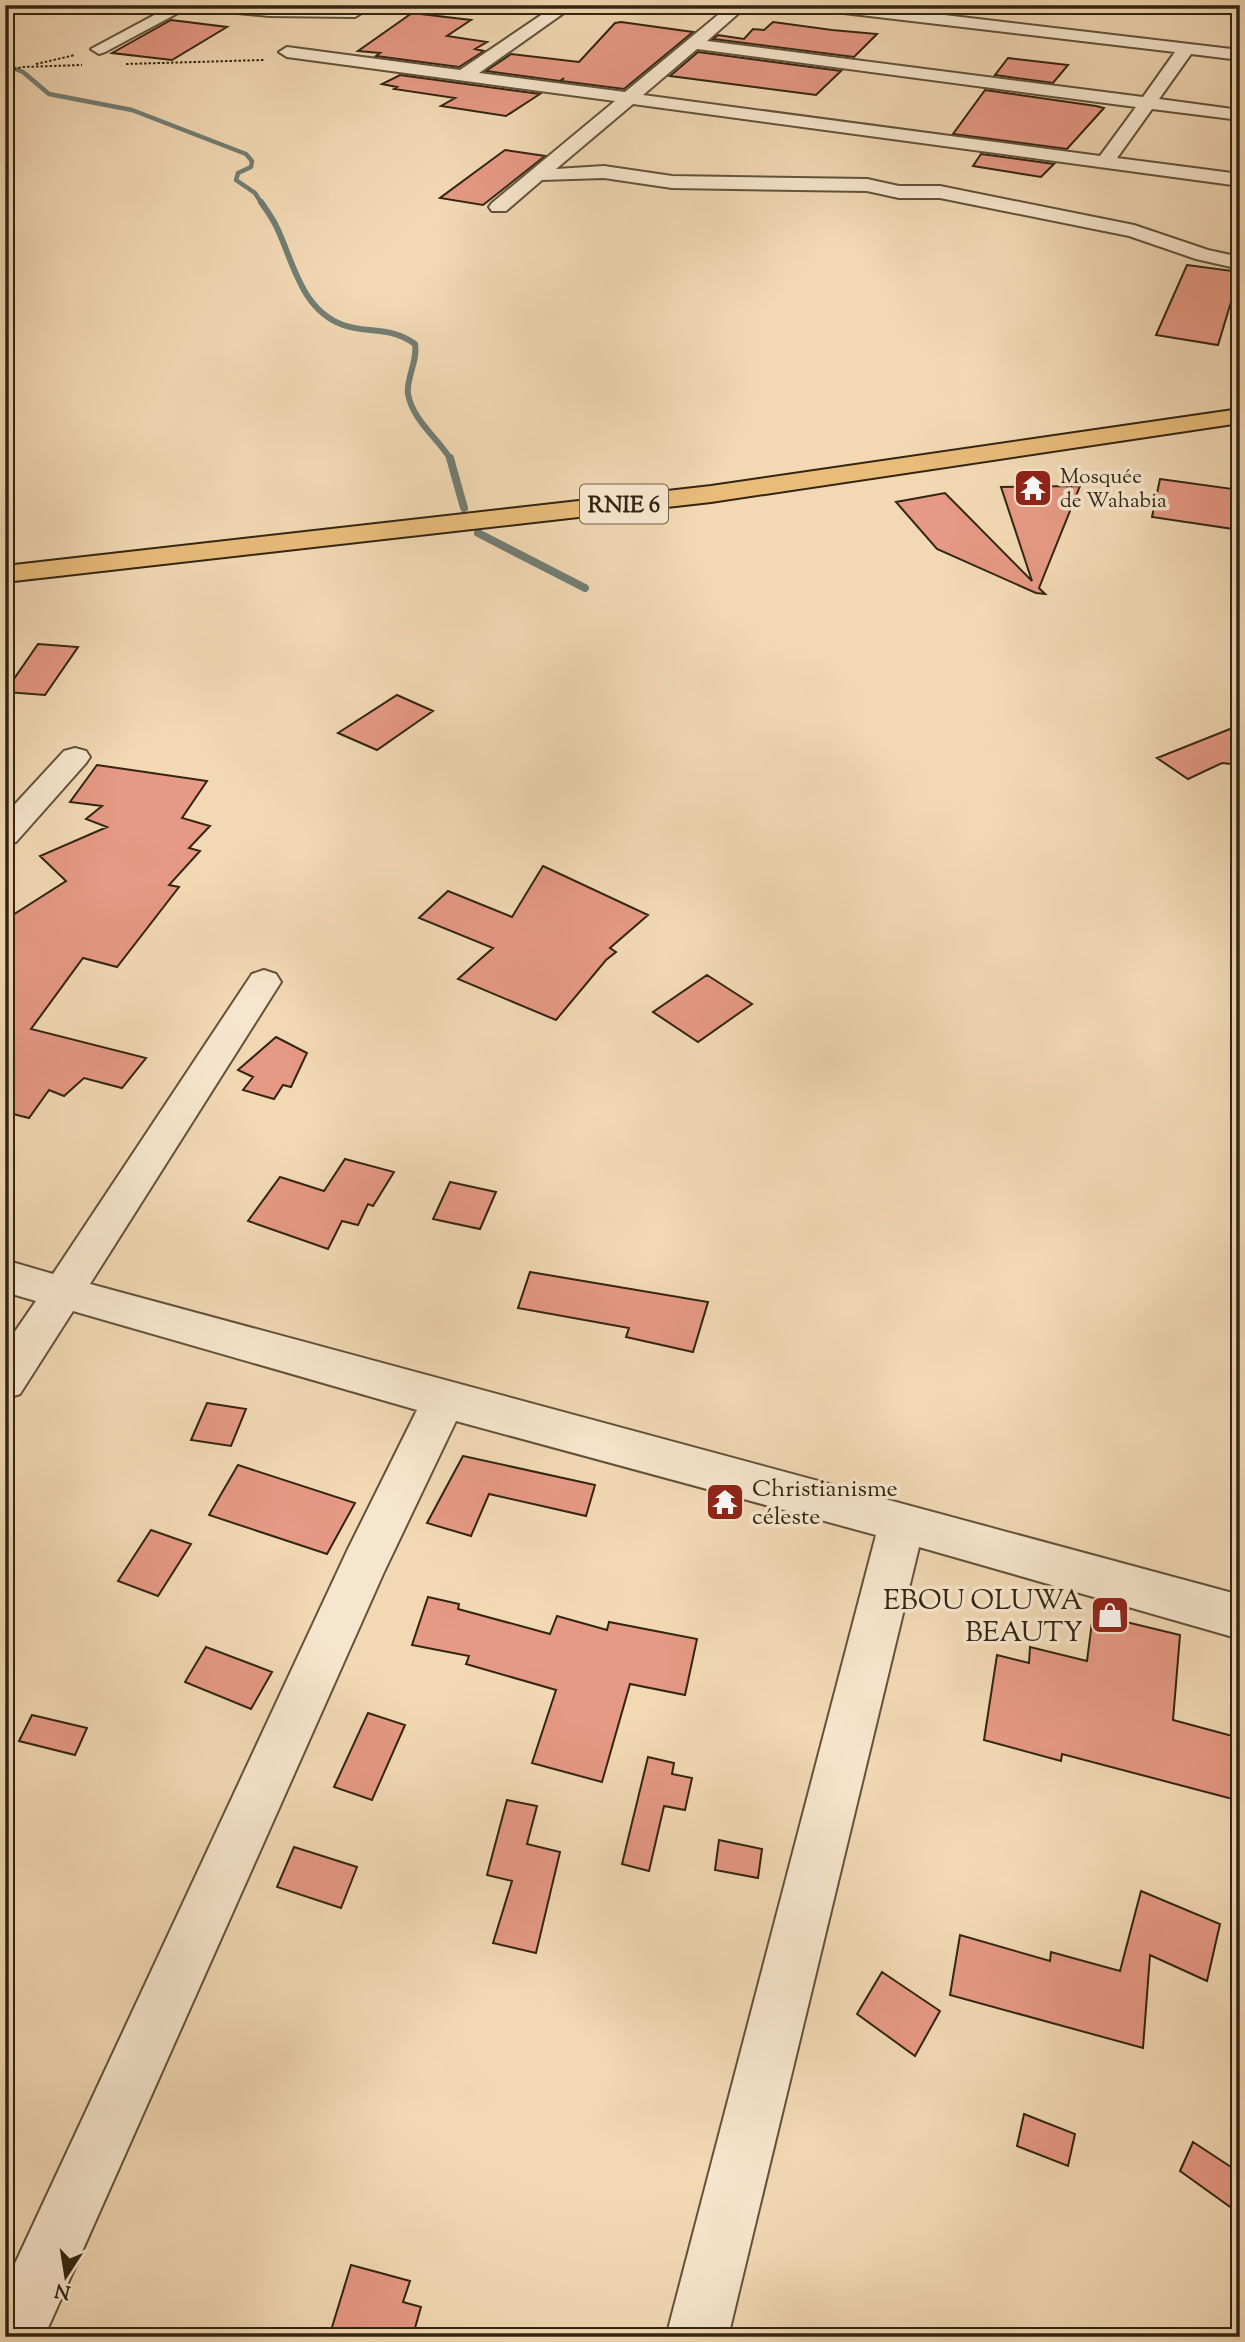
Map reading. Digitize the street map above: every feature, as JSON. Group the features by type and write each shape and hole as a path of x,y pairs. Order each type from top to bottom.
{"main road":[{"name":"RNIE 6","path":"5,574 711,494 1240,416"}],"street":[{"path":"99,49 185,5"},
{"path":"205,5 269,11 361,9"},
{"path":"463,76 567,5"},
{"path":"499,207 740,5"},
{"path":"818,5 1240,55"},
{"path":"332,26 361,9"},
{"path":"281,56 310,39"},
{"path":"693,44 1240,115"},
{"path":"1105,162 1186,49"},
{"path":"281,56 463,76 1240,180"},
{"path":"538,175 604,172 672,182 867,185 899,192 940,192 1156,236 1203,255 1240,263"},
{"path":"5,835 75,757"},
{"path":"5,1382 66,1293 264,982"},
{"path":"5,1276 1240,1617"},
{"path":"13,2337 363,1566 444,1399"},
{"path":"696,2337 902,1522"}],"path":[{"path":"5,71 99,49"},
{"path":"120,64 281,56"},
{"path":"23,67 88,64"}],"building":[{"path":"412,13 471,20 447,36 487,42 475,49 484,51 459,67 376,56 380,53 358,51"},
{"path":"171,20 227,27 172,60 112,53"},
{"path":"773,22 877,34 854,57 713,39 718,35 744,39 753,29 764,30"},
{"path":"615,23 693,32 624,89 561,81 564,78 560,81 486,71 511,54 579,62"},
{"path":"698,52 841,71 816,95 670,76"},
{"path":"1008,58 1068,65 1053,83 995,75"},
{"path":"400,75 540,94 506,116 441,106 455,98 394,89 397,87 382,84"},
{"path":"985,90 1104,108 1067,149 953,134"},
{"path":"505,150 545,156 483,205 440,198"},
{"path":"981,154 1054,164 1041,177 973,166"},
{"path":"1187,265 1240,272 1218,345 1156,335"},
{"path":"1160,479 1240,490 1240,530 1152,517"},
{"path":"1080,486 1039,588 1045,594 1036,593 937,549 896,502 945,493 1032,581 1001,487"},
{"path":"38,644 78,647 45,695 5,692"},
{"path":"397,695 433,711 377,750 338,733"},
{"path":"1240,725 1240,765 1222,763 1188,779 1157,758"},
{"path":"97,765 207,781 182,818 210,826 189,848 200,851 169,885 179,887 117,967 83,958 31,1029 146,1058 122,1088 84,1078 64,1096 49,1090 29,1118 5,1112 5,920 66,881 40,856 107,827 86,819 102,806 70,802"},
{"path":"543,866 648,915 610,948 616,952 606,960 556,1020 458,979 493,948 419,918 448,891 512,917"},
{"path":"707,975 752,1004 698,1042 653,1012"},
{"path":"276,1037 307,1053 291,1087 283,1085 274,1099 243,1090 253,1077 238,1070"},
{"path":"345,1159 394,1172 373,1206 368,1204 358,1225 342,1221 328,1249 248,1221 280,1177 324,1191"},
{"path":"450,1182 496,1192 480,1229 433,1219"},
{"path":"530,1272 708,1302 693,1352 626,1337 629,1328 518,1308"},
{"path":"207,1403 246,1409 231,1446 191,1440"},
{"path":"463,1456 595,1485 586,1516 489,1494 471,1536 427,1523"},
{"path":"238,1465 355,1503 327,1554 209,1515"},
{"path":"151,1530 191,1544 158,1596 118,1581"},
{"path":"428,1597 459,1604 458,1609 550,1634 557,1616 607,1630 609,1622 697,1639 685,1695 630,1684 602,1782 532,1763 556,1690 466,1664 469,1656 412,1645"},
{"path":"1093,1614 1180,1635 1173,1720 1240,1738 1240,1801 1062,1754 1061,1761 984,1740 997,1655 1029,1663 1030,1647 1087,1661"},
{"path":"206,1647 272,1672 251,1709 185,1682"},
{"path":"368,1713 405,1725 372,1800 334,1787"},
{"path":"32,1715 87,1728 75,1755 19,1741"},
{"path":"648,1757 674,1763 672,1774 692,1778 685,1810 664,1806 649,1871 622,1864"},
{"path":"507,1800 537,1806 527,1844 560,1852 536,1953 493,1943 512,1881 487,1875"},
{"path":"719,1840 762,1849 758,1878 715,1870"},
{"path":"294,1847 357,1867 341,1908 277,1887"},
{"path":"1141,1891 1220,1924 1207,1981 1150,1955 1143,2048 950,1995 960,1935 1050,1961 1051,1952 1120,1971"},
{"path":"882,1972 940,2011 915,2056 857,2014"},
{"path":"1024,2114 1075,2134 1068,2166 1017,2146"},
{"path":"1193,2142 1240,2173 1240,2214 1180,2171"},
{"path":"351,2265 410,2281 403,2302 421,2307 413,2335 395,2330 394,2337 329,2337"}],"waterway":[{"path":"5,65 23,72 49,94 132,110 246,154 252,161 251,167 238,173 236,180 255,193 262,204"},
{"path":"261,202 276,226 301,285 318,309 343,325 389,332 415,344 408,388 411,404 420,421 450,459"},
{"path":"450,459 464,508"},
{"path":"478,533 585,588"}],"place":[{"name":"Mosquée de Wahabia","path":"1033,488"},
{"name":"Christianisme céleste","path":"725,1502"},
{"name":"EBOU OLUWA BEAUTY","path":"1110,1615"}]}
